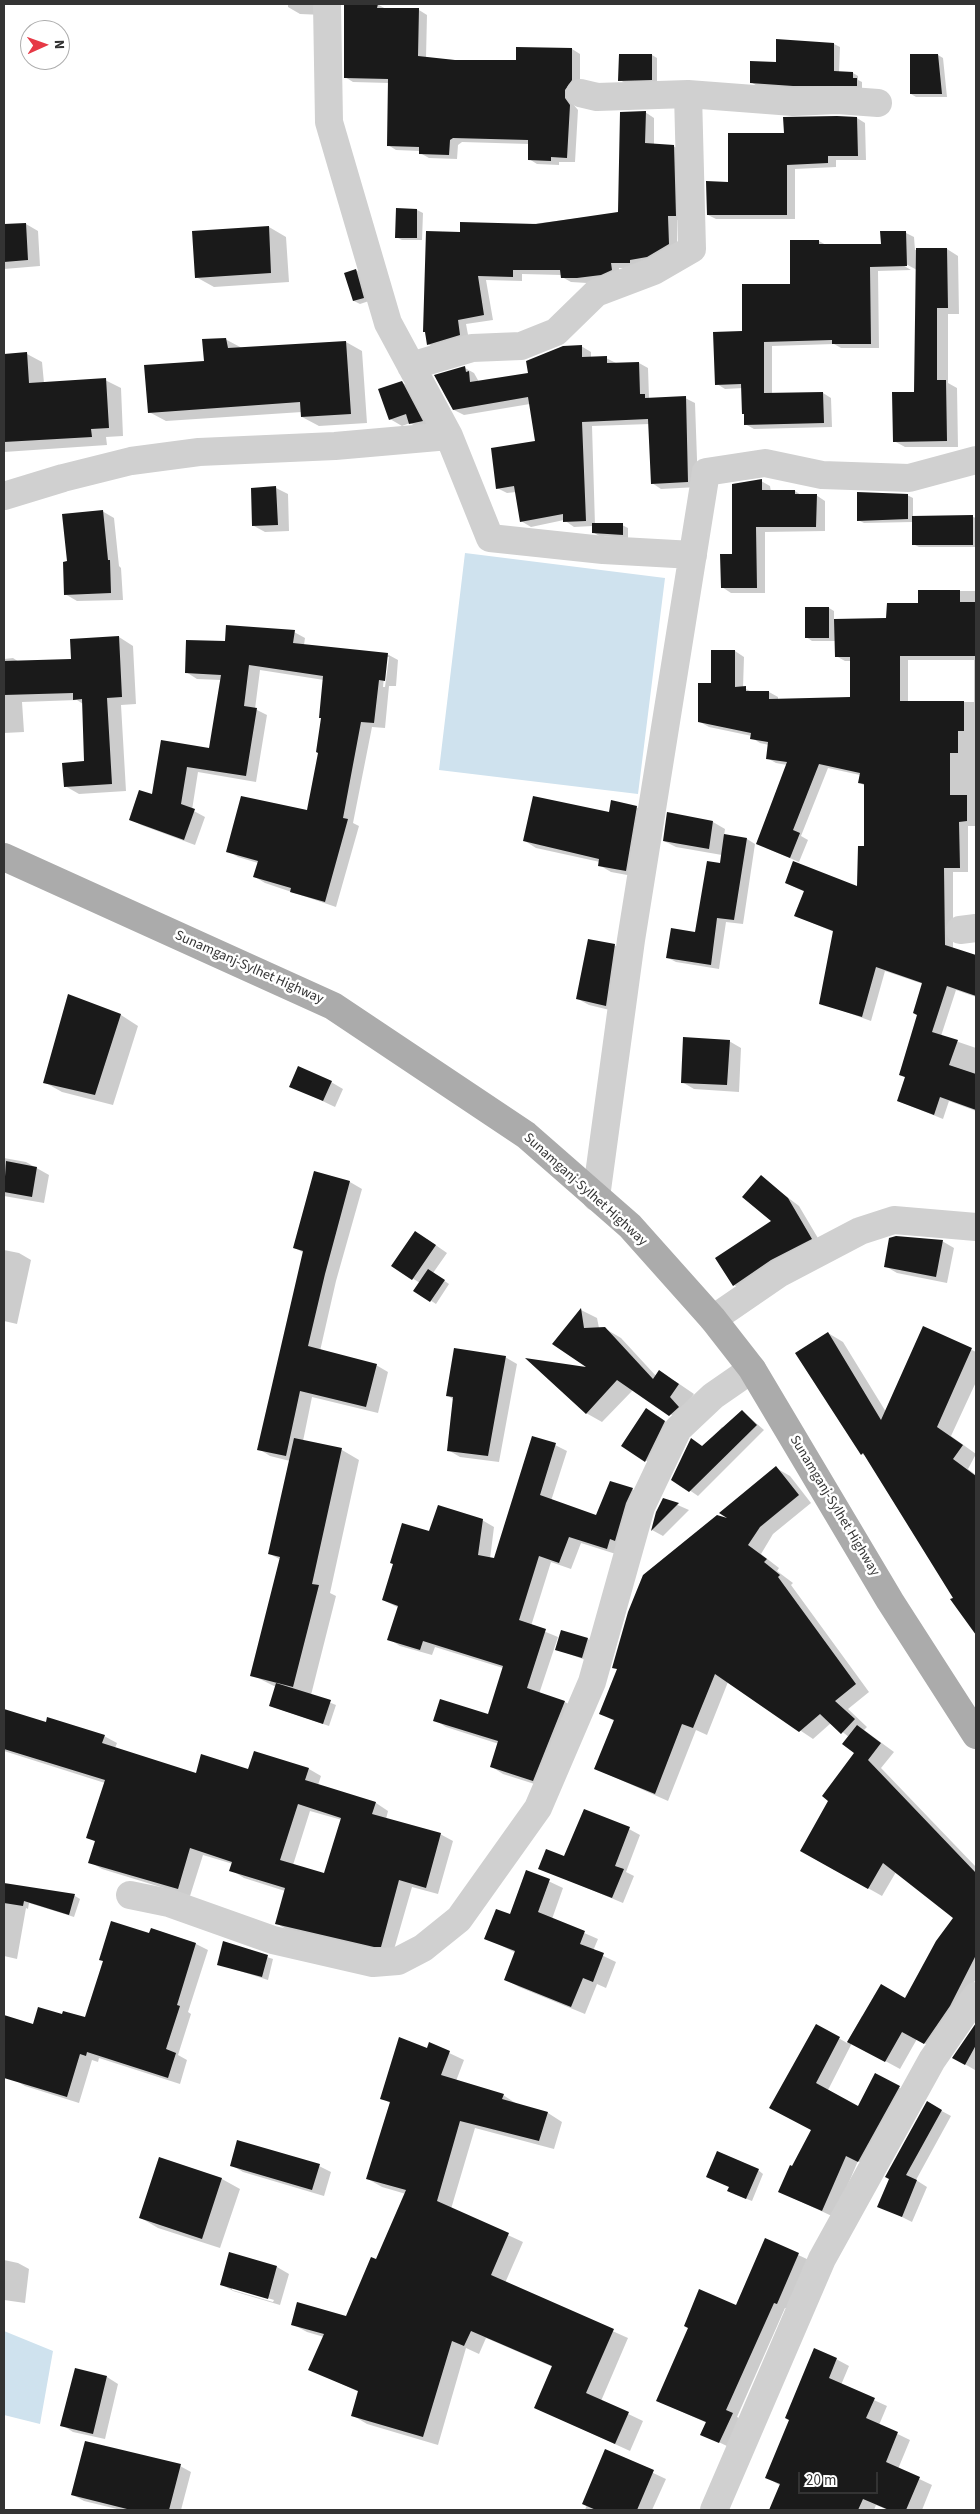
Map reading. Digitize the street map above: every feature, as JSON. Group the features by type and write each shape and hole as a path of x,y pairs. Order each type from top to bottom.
{"main road":[{"name":"Sunamganj-Sylhet Highway","path":"4,857 333,1006 526,1135 630,1226 713,1319 752,1369 890,1601 976,1735"}],"street":[{"path":"327,4 330,122 388,323 449,436 490,538 603,550 692,555"},
{"path":"580,93 597,98 688,94 793,102 837,100 878,103"},
{"path":"411,366 472,348 521,346 556,332 596,293 654,271 692,249 688,94"},
{"path":"4,496 64,478 141,460 199,452 335,446 449,436"},
{"path":"596,1197 631,940 706,472 764,463 822,475 909,478 976,460"},
{"path":"713,1319 780,1273 860,1231 894,1220 976,1227"},
{"path":"130,1894 169,1903 273,1940 373,1963 398,1961 423,1948 459,1918 538,1808 592,1682 641,1507 678,1430 713,1396 752,1369"},
{"path":"714,2510 822,2259 932,2060 976,1996"}],"water":[{"path":"465,553 665,578 638,794 439,770"},
{"path":"4,2331 53,2351 40,2424 4,2415"}],"building":[{"path":"344,4 378,4 377,8 419,8 418,56 455,60 516,60 516,47 572,48 572,80 565,90 565,98 570,105 567,158 551,157 551,161 528,160 528,140 453,138 450,140 449,155 419,154 419,147 387,146 388,79 344,78"},
{"path":"776,39 834,43 834,71 853,72 853,78 857,78 857,86 793,86 750,83 750,61 776,62"},
{"path":"619,54 652,54 652,80 618,81"},
{"path":"910,54 938,54 942,94 910,94"},
{"path":"646,111 645,143 674,145 676,216 668,216 669,244 647,257 630,260 630,263 611,263 612,270 601,275 561,278 560,270 513,270 513,277 478,276 484,315 458,320 460,335 427,345 425,332 423,332 426,231 460,232 460,222 536,224 618,212 620,112"},
{"path":"783,117 857,117 858,156 828,156 828,163 787,165 787,215 707,215 706,181 728,182 728,133 784,133"},
{"path":"396,208 417,209 417,238 395,238"},
{"path":"26,223 28,260 4,262 4,224"},
{"path":"269,226 271,273 195,278 192,231"},
{"path":"880,231 906,231 907,266 870,267 871,344 832,344 832,340 764,342 764,393 823,392 824,423 744,425 741,384 715,385 713,332 742,331 742,284 790,284 790,240 819,240 819,244 881,244"},
{"path":"916,248 947,248 948,308 937,308 937,380 946,380 947,441 893,442 892,392 914,392"},
{"path":"356,269 364,298 353,301 344,273"},
{"path":"226,338 228,348 346,341 351,414 301,417 300,402 148,413 144,365 204,361 202,339"},
{"path":"582,345 582,357 607,356 607,363 639,362 640,394 645,394 645,398 686,396 688,482 651,484 648,419 582,422 586,521 563,522 563,514 520,522 514,486 496,489 491,448 535,441 528,397 453,410 434,375 465,366 466,372 469,371 470,382 528,373 526,361 563,346"},
{"path":"27,352 29,383 106,378 109,428 91,429 92,437 4,442 4,354"},
{"path":"402,381 423,421 409,424 406,414 389,420 378,389"},
{"path":"762,479 762,490 795,490 795,494 817,494 816,527 756,527 757,588 721,588 720,554 732,554 732,484"},
{"path":"276,486 278,525 252,526 251,488"},
{"path":"857,492 908,494 908,519 857,521"},
{"path":"103,510 108,560 110,560 111,593 64,595 63,562 67,561 62,514"},
{"path":"973,515 973,545 912,545 912,516"},
{"path":"592,523 623,523 623,535 592,533"},
{"path":"918,590 960,590 960,602 976,602 976,656 900,656 900,701 964,701 964,731 958,731 958,753 950,753 950,795 967,795 967,821 959,822 960,868 944,868 945,945 976,955 976,996 947,986 932,1032 958,1040 949,1065 976,1074 976,1110 940,1097 934,1115 897,1101 905,1077 899,1075 917,1015 913,1013 922,983 876,967 862,1017 819,1004 833,931 794,916 804,891 785,883 793,861 857,886 858,846 864,846 864,784 858,783 860,773 819,764 793,830 800,833 790,858 756,844 787,762 766,759 768,742 750,739 751,733 698,722 698,683 711,683 711,650 735,650 735,687 746,686 746,691 769,691 769,699 850,697 850,657 835,657 834,619 886,618 887,603 918,603"},
{"path":"805,607 829,607 829,638 805,638"},
{"path":"226,625 295,630 293,643 388,653 385,681 379,680 374,723 361,722 343,818 348,819 325,902 290,892 291,888 253,877 258,861 226,852 241,796 307,810 318,753 316,752 321,718 319,718 323,676 249,665 244,706 257,708 246,776 187,767 181,804 195,809 184,840 129,820 139,790 152,794 161,740 209,748 221,675 185,673 186,640 225,641"},
{"path":"119,636 122,697 107,698 112,784 64,787 62,763 84,761 82,699 73,700 73,693 4,695 4,661 71,659 70,639"},
{"path":"533,796 609,812 611,800 637,806 626,871 598,866 599,859 523,841"},
{"path":"667,812 713,821 709,849 663,841"},
{"path":"724,834 747,838 734,920 717,918 711,965 666,958 671,928 695,932 707,861 720,863"},
{"path":"588,939 615,944 606,1006 576,999"},
{"path":"68,994 121,1014 95,1095 43,1083"},
{"path":"683,1037 730,1040 727,1085 681,1083"},
{"path":"298,1066 332,1081 323,1101 289,1087"},
{"path":"6,1161 37,1167 32,1197 4,1192"},
{"path":"314,1171 350,1181 308,1346 377,1364 366,1407 300,1391 286,1456 257,1450 303,1251 293,1248"},
{"path":"761,1175 788,1198 812,1239 771,1260 733,1286 715,1258 771,1221 742,1197"},
{"path":"415,1231 436,1245 412,1280 391,1266"},
{"path":"896,1236 943,1240 936,1277 884,1267 889,1238"},
{"path":"428,1269 445,1280 430,1302 413,1291"},
{"path":"581,1308 584,1328 605,1327 653,1379 659,1370 679,1384 670,1397 679,1407 669,1416 617,1380 586,1414 525,1358 586,1367 552,1344"},
{"path":"923,1326 972,1348 937,1427 963,1445 953,1459 976,1476 976,1635 950,1599 953,1598 863,1453 861,1455 795,1353 828,1332 881,1420"},
{"path":"454,1348 506,1356 488,1456 447,1451 453,1397 446,1396"},
{"path":"646,1408 665,1421 645,1462 621,1446"},
{"path":"742,1410 757,1425 689,1492 671,1480 691,1438 702,1446"},
{"path":"532,1436 556,1443 540,1495 596,1515 610,1481 633,1488 626,1503 615,1541 610,1539 607,1549 569,1537 559,1563 539,1556 519,1620 546,1629 527,1688 565,1701 533,1781 490,1767 498,1741 433,1721 440,1699 488,1714 503,1666 423,1641 420,1650 387,1640 398,1606 382,1600 393,1564 390,1563 402,1523 429,1531 438,1505 483,1519 478,1555 494,1558"},
{"path":"294,1438 342,1448 312,1584 319,1585 293,1687 250,1676 280,1557 268,1554"},
{"path":"776,1466 799,1495 760,1527 748,1545 767,1559 764,1562 780,1575 778,1577 856,1684 835,1701 855,1719 841,1734 820,1714 799,1732 715,1674 693,1728 682,1724 655,1794 594,1769 614,1720 599,1714 617,1669 612,1668 628,1612 643,1575 717,1515 727,1518 719,1513"},
{"path":"663,1498 679,1503 651,1531 656,1512"},
{"path":"561,1630 588,1638 582,1658 555,1650"},
{"path":"276,1683 331,1700 323,1724 269,1706"},
{"path":"4,1709 46,1722 47,1717 105,1735 102,1743 196,1773 201,1754 248,1769 254,1751 309,1768 305,1780 376,1802 372,1814 441,1833 426,1888 399,1880 381,1947 374,1947 275,1924 285,1888 229,1871 232,1862 190,1848 178,1889 88,1863 95,1841 86,1838 105,1780 4,1749","holes":["298,1804 341,1818 324,1873 280,1860"]},
{"path":"857,1725 881,1743 868,1760 976,1873 976,1955 950,2006 924,2044 902,2032 885,2062 847,2042 881,1984 905,1998 936,1941 953,1918 883,1863 868,1889 800,1851 828,1801 822,1796 854,1753 842,1744"},
{"path":"584,1809 630,1827 615,1866 624,1869 612,1898 538,1869 546,1849 564,1856"},
{"path":"526,1870 550,1879 538,1912 585,1931 580,1944 604,1953 593,1982 583,1978 571,2007 504,1980 515,1951 484,1939 496,1909 510,1914"},
{"path":"4,1883 75,1894 69,1915 24,1901 23,1906 4,1903"},
{"path":"111,1921 149,1933 151,1928 196,1943 177,2005 180,2006 166,2049 176,2053 168,2078 87,2052 86,2056 80,2054 67,2097 4,2078 4,2015 33,2024 38,2007 62,2014 63,2011 85,2017 103,1961 99,1960"},
{"path":"223,1941 268,1955 262,1977 217,1965"},
{"path":"976,2023 976,2045 965,2065 952,2058"},
{"path":"816,2024 840,2037 816,2083 858,2106 875,2073 900,2086 858,2162 846,2156 822,2211 778,2192 790,2165 792,2166 811,2130 769,2108"},
{"path":"399,2037 427,2048 429,2042 450,2051 441,2075 504,2094 502,2099 548,2112 539,2141 460,2121 437,2201 509,2233 491,2275 614,2329 586,2393 629,2412 615,2444 534,2408 552,2366 471,2331 464,2346 452,2341 423,2437 351,2416 358,2391 308,2370 324,2334 291,2325 297,2302 346,2316 371,2257 376,2259 406,2190 366,2179 390,2102 380,2099"},
{"path":"927,2101 942,2110 906,2175 917,2180 902,2217 877,2207 889,2179 885,2177"},
{"path":"237,2140 320,2164 312,2190 230,2166"},
{"path":"717,2151 759,2169 746,2199 727,2191 729,2187 706,2177"},
{"path":"159,2157 222,2178 202,2239 139,2218"},
{"path":"765,2238 799,2253 777,2304 774,2303 726,2410 733,2413 719,2443 700,2435 706,2422 656,2401 688,2328 684,2326 699,2289 736,2305"},
{"path":"229,2252 277,2266 268,2299 220,2285"},
{"path":"814,2348 837,2358 829,2378 875,2398 866,2418 898,2432 886,2462 920,2477 906,2510 889,2510 863,2499 858,2510 769,2510 780,2484 765,2478 789,2420 785,2418"},
{"path":"75,2368 107,2376 93,2434 60,2426"},
{"path":"85,2441 181,2464 169,2510 131,2510 71,2495"},
{"path":"605,2449 654,2470 637,2510 596,2510 582,2504"}]}
